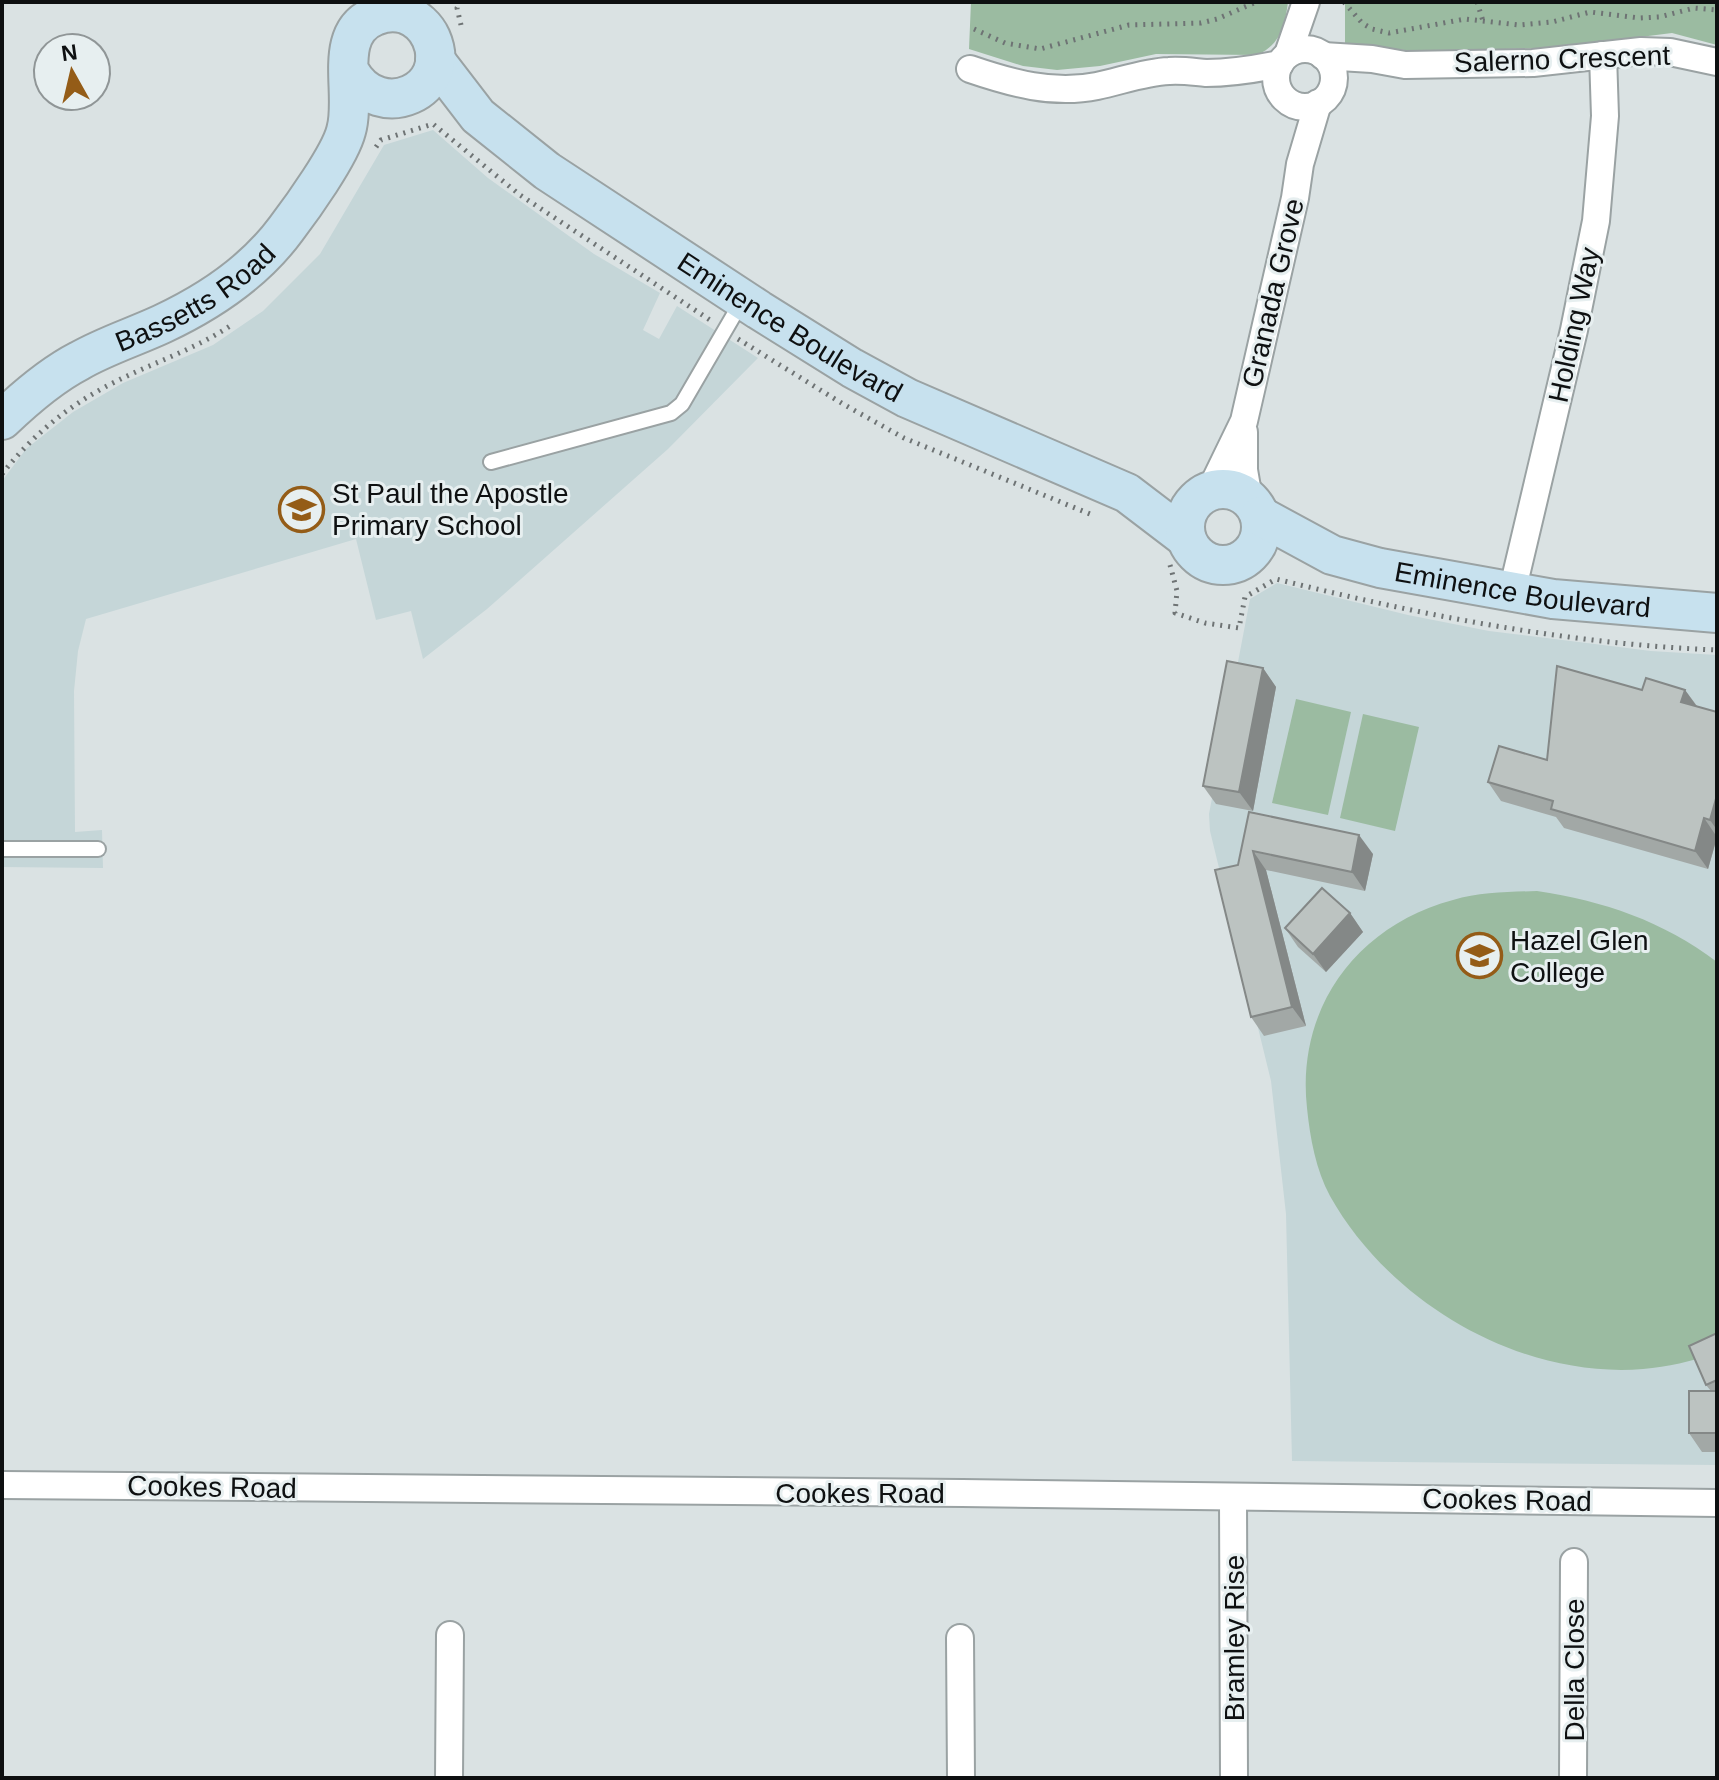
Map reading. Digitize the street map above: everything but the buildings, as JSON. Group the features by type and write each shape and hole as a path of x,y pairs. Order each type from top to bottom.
{"street":[{"path":"1208,73 1303,106 1325,94 1332,68 1322,55 1308,2"},
{"path":"1285,98 1276,79 1308,2"},
{"name":"Bassetts Road","path":"2,420 22,400 78,361 195,308 257,261 284,232 307,199 358,145 401,96 425,84 418,21 369,18 359,26 348,48 358,145"},
{"name":"Eminence Boulevard","path":"418,21 478,116 734,315 852,368 1114,506 1176,548"},
{"path":"970,69 1007,82 1054,88 1092,87 1169,71 1208,73 1252,69 1305,49 1322,55"},
{"name":"Salerno Crescent","path":"1322,55 1405,65 1533,63 1670,52 1717,62"},
{"name":"Holding Way","path":"1512,592 1571,345 1596,221 1605,116 1603,55"},
{"name":"Salerno Crescent","path":"1325,94 1405,65"},
{"path":"350,72 365,91 401,96"},
{"name":"Granada Grove","path":"1254,508 1244,470 1244,421 1300,164 1325,94"},
{"name":"Eminence Boulevard","path":"401,96 478,116"},
{"name":"Granada Grove","path":"1285,98 1300,164"},
{"name":"Granada Grove","path":"1203,495 1244,421"},
{"path":"1231,490 1254,508 1259,539 1247,557 1235,563 1216,565 1176,548 1185,517 1203,495 1231,490"},
{"name":"Eminence Boulevard","path":"1114,506 1203,495"},
{"name":"Eminence Boulevard","path":"1254,508 1281,530 1332,555 1380,568 1512,592 1634,607 1717,613"},
{"name":"Eminence Boulevard","path":"1247,557 1332,555"},
{"name":"Cookes Road","path":"2,1485 1717,1503"},
{"name":"Bramley Rise","path":"1233,1498 1234,1778"},
{"name":"Della Close","path":"1573,1778 1574,1562"},
{"path":"449,1778 450,1635"},
{"path":"960,1638 961,1778"}],"lane":[{"path":"491,462 671,413 682,404 734,315"},
{"path":"2,849 98,849"}],"path":[{"path":"974,29 1005,43 1040,49 1129,25 1201,23 1256,2"},
{"path":"1344,2 1362,23 1389,33 1465,19 1519,25 1552,22 1590,12 1640,18 1659,17 1694,8 1717,10"},
{"path":"1477,2 1483,21"},
{"path":"358,145 433,124 541,210 734,315 843,404 904,438 1114,506"},
{"path":"2,474 22,448 72,406 109,385 192,348 237,320"},
{"path":"1176,548 1175,613 1205,623 1239,628 1245,597 1276,579 1485,625 1621,643 1717,650"}],"shaded area":[{"name":"St Paul the Apostle Primary School","path":"433,130 488,178 594,254 660,293 643,330 659,339 677,306 758,358 668,449 487,609 423,659 411,611 376,620 356,539 86,619 78,651 74,691 75,832 102,830 103,868 2,867 2,481 26,449 73,412 123,383 213,345 263,311 320,254 384,145"},
{"name":"Hazel Glen College","path":"1277,583 1489,631 1651,651 1717,655 1717,1465 1292,1461 1286,1214 1271,1081 1210,831 1209,814 1250,599"}],"green space":[{"path":"971,2 1288,2 1280,34 1271,46 1257,55 1156,54 1100,66 1057,70 1023,66 969,49"},
{"path":"1345,2 1717,2 1717,45 1672,33 1553,48 1417,51 1345,45"},
{"path":"1296,699 1351,712 1328,815 1272,803"},
{"path":"1363,714 1419,727 1395,831 1340,818"},
{"path":"1537,891 1632,915 1676,935 1717,962 1715,1354 1652,1368 1597,1369 1551,1361 1506,1347 1463,1326 1423,1300 1387,1270 1356,1235 1330,1196 1321,1176 1310,1131 1306,1072 1312,1037 1323,1006 1340,977 1361,951 1418,912 1474,895"}],"place":[{"name":"St Paul the Apostle Primary School","path":"301,509"},
{"name":"Hazel Glen College","path":"1479,956"}]}
